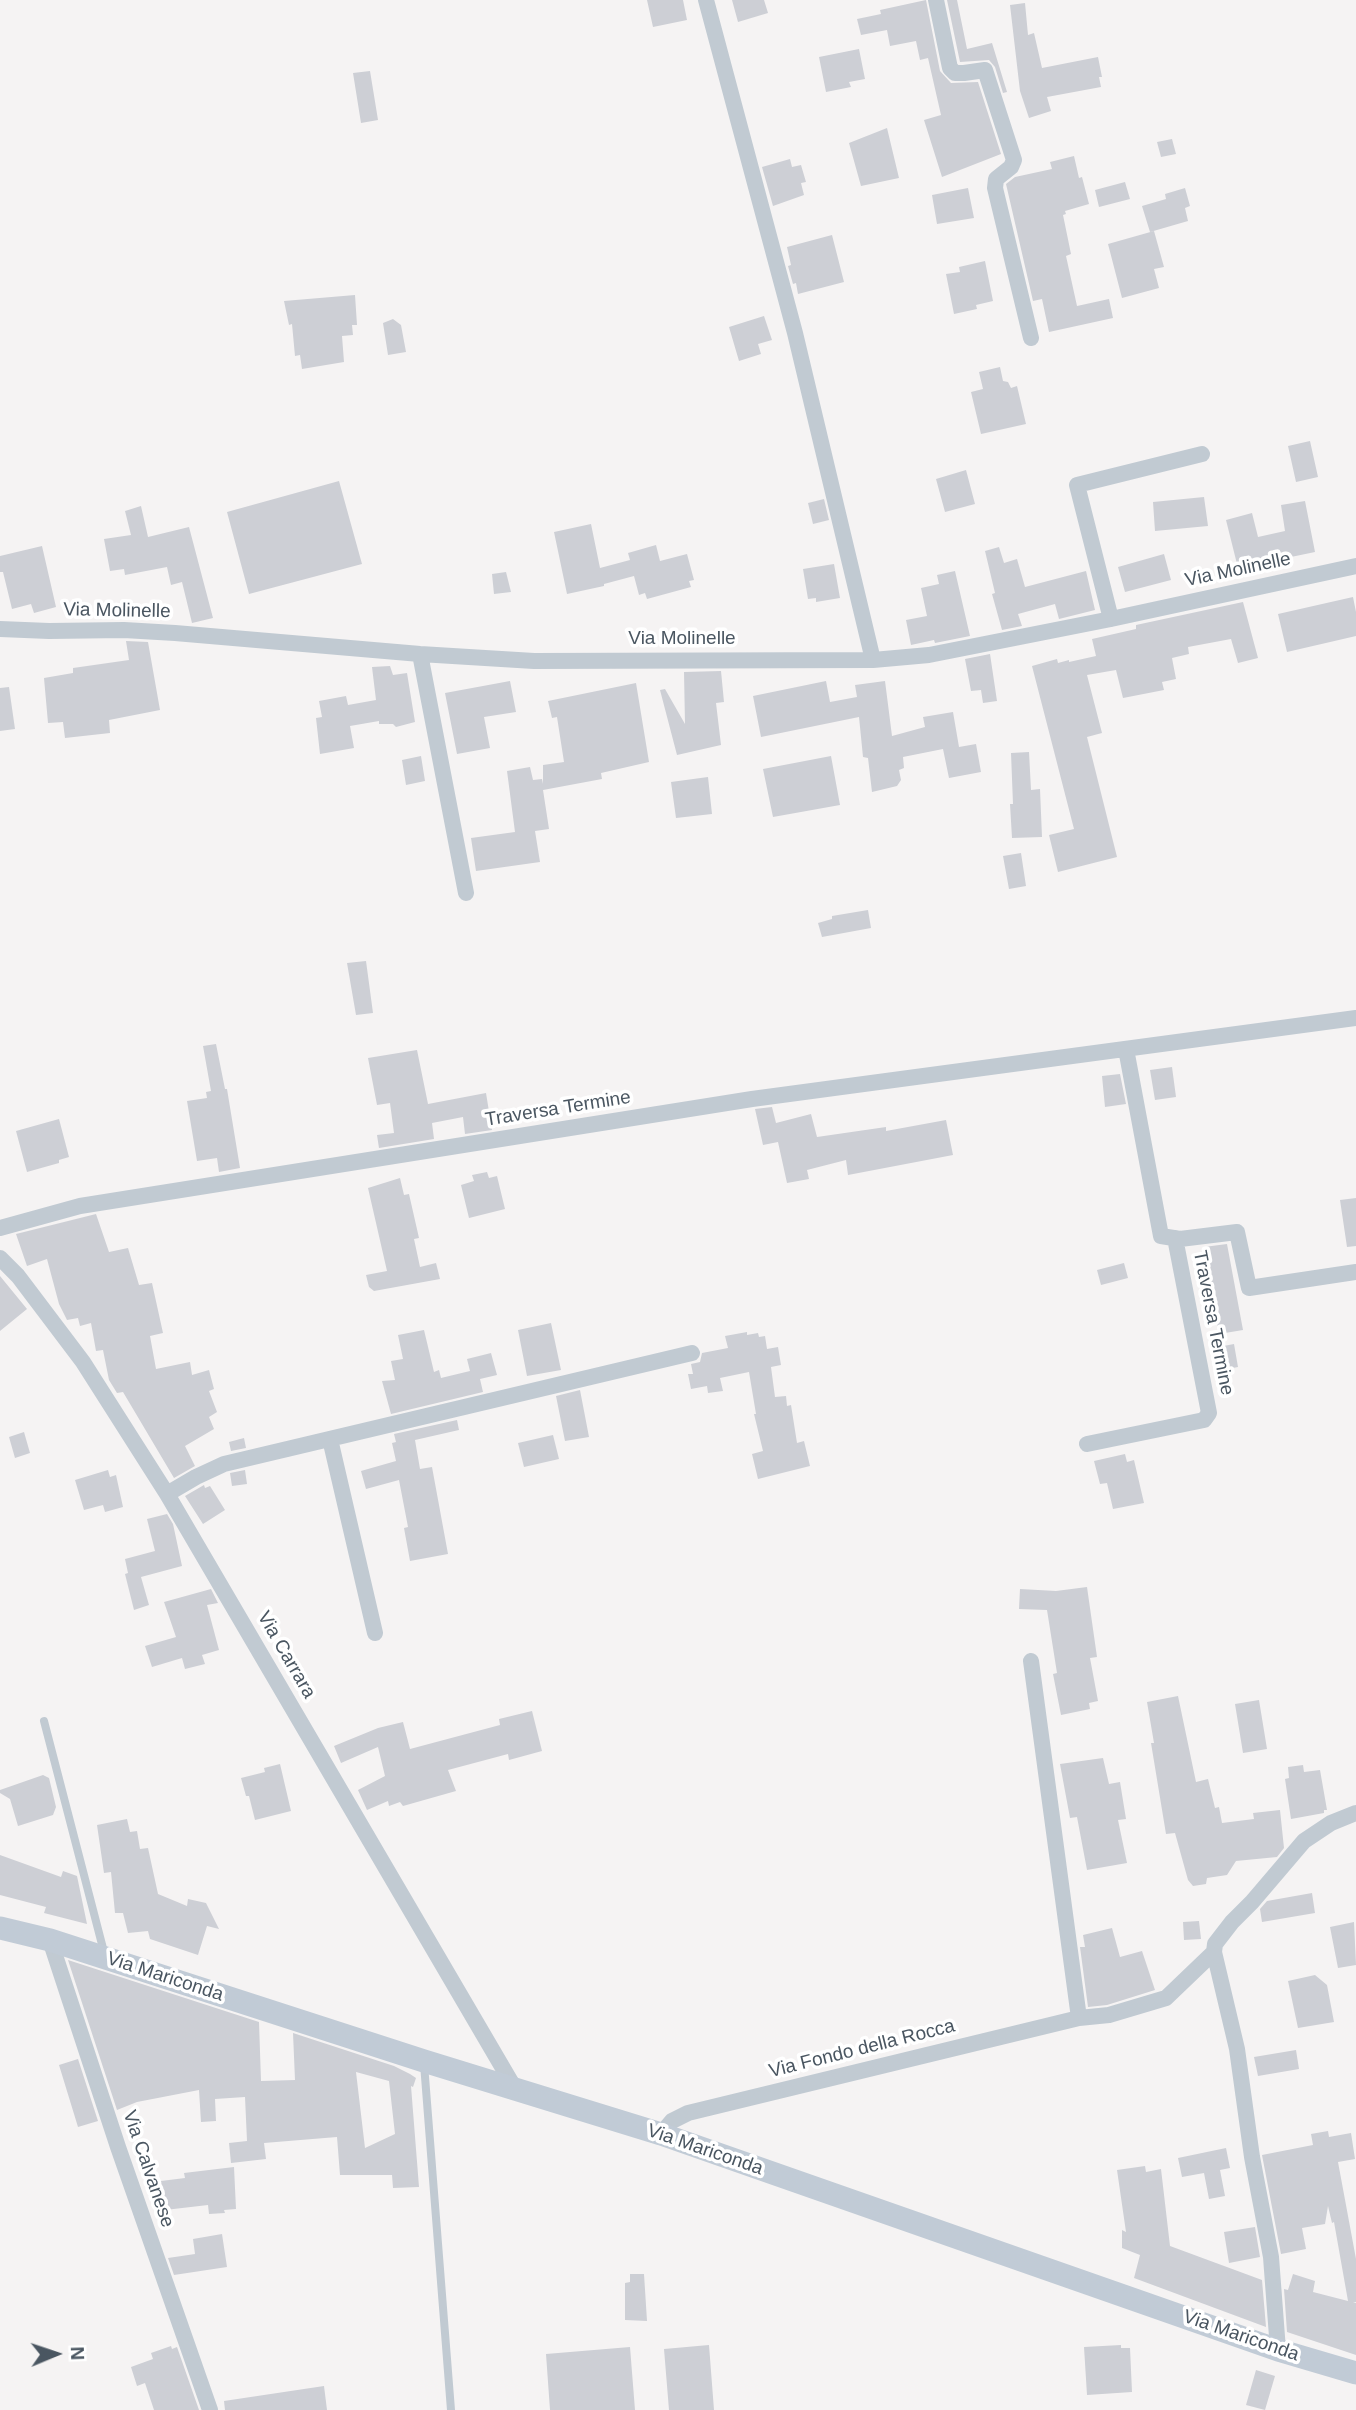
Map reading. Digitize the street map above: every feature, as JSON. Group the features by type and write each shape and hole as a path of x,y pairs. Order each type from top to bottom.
{"street":[{"path":"706,0 796,333 873,660"},
{"path":"936,0 950,68 955,73 985,70 1014,160 1011,167 996,179 995,188 1031,338"},
{"path":"1111,619 1077,485 1202,454"},
{"name":"Via Molinelle","path":"0,629 175,633 534,661 873,660 929,655 1356,566"},
{"path":"420,654 466,893"},
{"name":"Traversa Termine","path":"0,1228 80,1206 752,1099 1356,1018"},
{"name":"Traversa Termine","path":"1126,1049 1161,1236 1175,1238 1237,1232 1249,1288 1356,1272"},
{"name":"Traversa Termine","path":"1087,1444 1204,1420 1208,1416 1175,1238"},
{"name":"Via Carrara","path":"0,1258 18,1276 83,1362 167,1494 514,2087"},
{"path":"167,1494 224,1464 692,1353"},
{"path":"330,1439 375,1633"},
{"path":"1031,1661 1079,2018"},
{"name":"Via Fondo della Rocca","path":"660,2134 672,2122 688,2113 1079,2018 1120,2012 1166,1998 1214,1952 1215,1944 1232,1922 1304,1841 1331,1823 1356,1813"},
{"name":"Via Mariconda","path":"0,1928 50,1940 424,2062 514,2087 660,2134 1278,2350 1356,2373"},
{"name":"Via Calvanese","path":"50,1940 118,2147 210,2410"},
{"path":"1214,1952 1237,2049 1252,2157 1271,2258 1278,2350"}],"lane":[{"path":"44,1721 106,1958"},
{"path":"424,2062 451,2410"}],"building":[{"path":"647,0 683,0 687,20 653,27"},
{"path":"732,0 764,0 768,13 738,22"},
{"path":"926,0 940,71 951,83 978,82 1001,154 942,177 924,120 941,115 928,58 920,60 916,41 890,46 887,30 861,35 857,19 881,14 880,10"},
{"path":"947,0 957,0 967,49 992,43 1007,92 1003,93 995,67 989,60 960,62"},
{"path":"1025,3 1028,35 1034,33 1042,68 1098,57 1102,77 1099,77 1101,87 1047,97 1051,111 1029,118 1020,91 1010,5"},
{"path":"859,49 865,79 849,82 851,87 826,92 819,57"},
{"path":"370,71 378,120 361,123 353,73"},
{"path":"887,128 899,178 861,186 849,143"},
{"path":"1172,139 1176,154 1161,157 1157,142"},
{"path":"1074,156 1089,204 1065,211 1066,214 1063,215 1071,254 1066,256 1077,306 1109,299 1113,318 1049,332 1042,299 1033,301 1006,184 1015,177 1052,169 1050,162"},
{"path":"790,159 792,167 801,165 806,182 801,183 804,195 773,206 762,167"},
{"path":"1125,182 1130,199 1099,207 1095,190"},
{"path":"968,188 974,218 937,224 932,195"},
{"path":"1185,188 1190,206 1185,208 1188,221 1150,232 1142,206 1166,199 1165,194"},
{"path":"1154,231 1164,267 1154,269 1159,288 1122,298 1108,244"},
{"path":"832,235 844,282 798,294 788,266 791,265 787,247"},
{"path":"985,261 993,301 976,305 977,309 954,314 946,274 960,272 959,267"},
{"path":"355,295 357,325 352,325 353,335 342,336 344,362 302,369 300,355 295,356 292,324 289,325 284,301"},
{"path":"764,316 772,340 758,344 761,354 739,361 729,327"},
{"path":"393,319 401,325 406,352 388,355 383,323"},
{"path":"1000,367 1003,381 1008,382 1011,388 1017,386 1026,424 981,434 971,392 983,389 979,372"},
{"path":"1310,441 1318,477 1296,482 1288,446"},
{"path":"966,470 975,504 945,512 936,479"},
{"path":"339,481 362,564 249,594 227,512"},
{"path":"1204,497 1208,526 1155,531 1153,502"},
{"path":"824,499 829,520 813,524 808,503"},
{"path":"1305,501 1315,552 1238,568 1226,520 1252,513 1258,537 1285,531 1281,505"},
{"path":"141,506 148,537 189,527 213,618 192,623 182,582 171,585 167,567 125,575 124,569 110,571 104,539 131,535 125,511"},
{"path":"591,524 600,568 630,560 628,553 656,545 660,561 687,554 694,580 689,581 691,587 647,599 645,593 639,595 634,576 567,594 554,532"},
{"path":"42,546 56,607 34,613 31,604 12,609 3,572 0,572 0,556"},
{"path":"999,547 1004,563 1017,559 1025,587 1086,571 1095,610 1059,619 1055,604 1018,614 1022,626 1002,630 992,594 995,593 985,551"},
{"path":"1164,554 1171,580 1125,592 1118,567"},
{"path":"834,564 840,598 816,602 816,598 808,599 803,569"},
{"path":"955,571 970,636 911,645 906,620 927,616 921,588 939,584 937,575"},
{"path":"506,572 511,592 494,594 492,574"},
{"path":"1353,597 1356,636 1287,652 1278,614"},
{"path":"1243,602 1258,658 1238,663 1231,639 1188,647 1189,654 1172,658 1176,679 1162,682 1164,690 1123,698 1116,670 1087,675 1102,733 1087,737 1117,857 1058,872 1049,835 1074,829 1032,666 1057,659 1058,663 1096,656 1092,639 1136,629 1136,625"},
{"path":"126,641 148,642 160,710 109,720 110,733 65,738 63,722 48,723 44,678 73,673 73,668 129,660"},
{"path":"990,654 997,701 983,703 981,690 971,691 965,659"},
{"path":"390,666 393,675 407,673 415,722 396,727 393,724 379,724 379,721 350,726 354,748 320,754 316,718 322,717 319,701 346,696 348,705 376,700 372,667"},
{"path":"721,671 724,702 716,703 721,745 677,755 660,690 665,689 685,724 684,672"},
{"path":"510,681 516,712 484,717 490,748 457,754 445,693"},
{"path":"826,681 830,702 857,697 855,685 885,681 892,736 925,727 923,717 953,712 959,747 976,744 981,772 949,778 943,749 903,757 904,768 899,770 901,780 897,786 872,792 868,758 863,757 859,717 761,737 753,696"},
{"path":"636,683 649,762 601,773 602,779 543,790 549,829 535,831 540,862 476,871 471,838 515,832 507,771 530,767 533,780 542,779 543,784 543,765 564,762 557,717 552,718 548,701"},
{"path":"9,687 15,729 0,731 0,688"},
{"path":"1029,752 1031,790 1040,789 1042,837 1012,838 1011,753"},
{"path":"421,756 425,781 406,785 402,760"},
{"path":"831,756 840,805 773,817 763,769"},
{"path":"708,777 712,814 676,818 671,782"},
{"path":"1021,853 1026,886 1009,889 1003,856"},
{"path":"868,910 871,928 822,937 818,923 832,919 832,916"},
{"path":"366,961 373,1013 356,1015 347,963"},
{"path":"216,1044 227,1089 240,1168 219,1172 217,1158 197,1161 187,1101 207,1098 206,1092 211,1091 203,1046"},
{"path":"417,1050 428,1104 486,1093 492,1130 465,1134 463,1117 432,1123 434,1139 379,1148 377,1135 394,1133 390,1103 377,1105 368,1058"},
{"path":"1172,1067 1176,1097 1155,1100 1150,1070"},
{"path":"1120,1074 1126,1104 1105,1107 1102,1076"},
{"path":"772,1107 776,1123 811,1114 817,1137 886,1127 886,1131 946,1120 953,1155 848,1175 846,1160 807,1170 809,1179 787,1183 778,1142 763,1145 755,1109"},
{"path":"59,1119 69,1157 59,1160 59,1163 27,1172 16,1131"},
{"path":"487,1172 489,1178 497,1176 505,1209 469,1218 461,1185 474,1181 472,1175"},
{"path":"400,1178 404,1195 409,1194 419,1238 414,1239 420,1267 436,1263 440,1279 374,1291 369,1287 366,1275 387,1271 368,1188"},
{"path":"1356,1198 1356,1246 1347,1247 1340,1200"},
{"path":"96,1214 109,1252 128,1248 139,1285 152,1283 163,1333 150,1336 156,1369 190,1362 192,1375 209,1370 214,1389 209,1391 217,1412 209,1417 214,1429 185,1446 195,1466 174,1478 123,1392 117,1393 109,1380 103,1350 96,1351 91,1323 80,1326 78,1318 67,1320 59,1304 47,1259 27,1266 16,1234"},
{"path":"1227,1244 1243,1330 1219,1334 1210,1286 1200,1289 1195,1265 1207,1264 1204,1247"},
{"path":"1124,1263 1128,1278 1101,1285 1097,1270"},
{"path":"0,1276 27,1309 0,1331"},
{"path":"551,1323 561,1370 527,1376 518,1330"},
{"path":"424,1330 434,1372 439,1370 441,1378 470,1371 467,1359 491,1353 497,1375 480,1379 483,1392 391,1414 382,1381 395,1380 391,1361 403,1359 398,1335"},
{"path":"747,1332 747,1335 758,1333 759,1337 765,1336 767,1349 778,1347 781,1365 771,1367 775,1397 786,1396 787,1406 791,1405 797,1443 804,1441 810,1466 758,1479 752,1454 763,1451 754,1414 749,1372 720,1378 723,1391 708,1393 707,1386 691,1389 688,1374 693,1374 691,1364 700,1362 702,1353 728,1348 725,1336"},
{"path":"1234,1344 1238,1367 1217,1371 1213,1348"},
{"path":"580,1390 589,1437 565,1441 556,1396"},
{"path":"457,1420 459,1430 415,1440 420,1469 432,1467 448,1554 410,1561 404,1528 408,1527 399,1480 366,1489 361,1471 396,1461 392,1443 396,1442 394,1434"},
{"path":"24,1432 30,1453 15,1458 9,1437"},
{"path":"553,1435 559,1459 524,1467 518,1443"},
{"path":"244,1438 246,1448 231,1451 229,1442"},
{"path":"1125,1454 1127,1462 1134,1460 1144,1503 1113,1509 1107,1483 1100,1484 1094,1461"},
{"path":"108,1470 110,1477 116,1475 123,1507 105,1512 103,1505 84,1510 75,1480"},
{"path":"245,1470 247,1484 232,1486 230,1473"},
{"path":"204,1485 205,1488 210,1486 225,1510 203,1524 185,1496"},
{"path":"167,1514 173,1524 182,1566 141,1577 149,1605 134,1610 125,1574 128,1573 125,1559 155,1551 147,1519"},
{"path":"1087,1587 1097,1657 1090,1658 1098,1701 1089,1703 1090,1709 1061,1715 1053,1674 1057,1673 1047,1610 1019,1609 1020,1589 1056,1591"},
{"path":"211,1589 218,1603 207,1605 219,1650 202,1655 205,1664 185,1669 182,1658 152,1667 145,1646 176,1637 164,1602"},
{"path":"1178,1696 1196,1782 1208,1779 1215,1808 1219,1807 1222,1823 1254,1819 1253,1813 1280,1810 1284,1848 1277,1857 1236,1861 1227,1875 1207,1878 1206,1884 1193,1886 1188,1880 1175,1833 1166,1834 1147,1702"},
{"path":"1259,1700 1267,1749 1243,1753 1235,1704"},
{"path":"532,1711 542,1751 509,1760 508,1754 448,1770 456,1791 403,1806 400,1802 389,1806 388,1801 367,1810 358,1790 385,1776 378,1747 341,1763 334,1746 378,1728 403,1722 410,1749 500,1725 499,1719"},
{"path":"1103,1758 1109,1784 1120,1782 1126,1819 1118,1820 1127,1863 1087,1870 1077,1817 1070,1818 1060,1764"},
{"path":"280,1764 291,1811 255,1820 241,1778 265,1772 264,1768"},
{"path":"1303,1765 1304,1772 1320,1770 1327,1810 1324,1810 1324,1813 1291,1819 1285,1779 1289,1778 1288,1767"},
{"path":"43,1775 49,1778 56,1807 53,1815 18,1826 10,1799 0,1793 0,1790"},
{"path":"127,1819 130,1832 137,1831 140,1849 148,1848 158,1894 187,1906 188,1899 206,1903 219,1929 207,1926 198,1955 150,1939 148,1931 128,1933 123,1913 115,1913 111,1872 104,1873 97,1825"},
{"path":"0,1855 61,1877 63,1871 77,1876 87,1924 44,1913 46,1907 0,1895"},
{"path":"1312,1893 1315,1913 1262,1922 1260,1909 1267,1901"},
{"path":"1199,1921 1201,1939 1184,1940 1183,1922"},
{"path":"1354,1922 1356,1965 1338,1968 1330,1927"},
{"path":"1112,1928 1120,1957 1142,1951 1155,1990 1107,2005 1088,2007 1080,1947 1085,1947 1083,1935"},
{"path":"68,1960 259,2022 261,2081 295,2080 293,2033 394,2066 410,2074 416,2078 413,2087 411,2086 419,2187 393,2188 392,2175 340,2175 337,2137 264,2143 266,2159 231,2163 229,2143 247,2141 245,2097 215,2099 216,2121 201,2122 199,2090 137,2102 117,2110","holes":["356,2072 389,2081 395,2134 365,2148"]},
{"path":"1315,1975 1327,1985 1334,2022 1298,2028 1288,1981"},
{"path":"1296,2050 1299,2069 1258,2076 1254,2057"},
{"path":"78,2059 98,2121 78,2127 59,2065"},
{"path":"1328,2131 1329,2137 1351,2133 1355,2159 1338,2162 1356,2259 1356,2302 1353,2303 1356,2303 1356,2355 1287,2332 1284,2289 1288,2290 1293,2274 1315,2281 1313,2292 1348,2301 1334,2222 1332,2223 1328,2206 1325,2224 1302,2228 1306,2249 1281,2254 1262,2155 1313,2145 1311,2134"},
{"path":"1226,2148 1230,2168 1220,2170 1225,2196 1209,2199 1204,2173 1182,2177 1178,2158"},
{"path":"1145,2166 1146,2172 1161,2169 1170,2246 1262,2280 1266,2327 1134,2278 1140,2255 1122,2248 1122,2230 1126,2232 1117,2170"},
{"path":"234,2167 236,2209 209,2214 208,2205 165,2210 161,2181 185,2178 184,2173"},
{"path":"1255,2227 1260,2257 1229,2263 1224,2232"},
{"path":"222,2234 227,2267 174,2275 168,2258 195,2254 193,2239"},
{"path":"630,2274 644,2274 647,2321 625,2320 625,2283 630,2282"},
{"path":"709,2345 714,2410 669,2410 664,2349"},
{"path":"1121,2345 1121,2348 1130,2348 1132,2392 1087,2395 1084,2347"},
{"path":"171,2346 172,2349 177,2347 199,2410 154,2410 145,2383 137,2386 131,2367 153,2359 151,2353"},
{"path":"630,2347 635,2410 550,2410 546,2354"},
{"path":"1256,2370 1275,2376 1265,2410 1246,2405"},
{"path":"324,2386 327,2410 225,2410 224,2401"}]}
